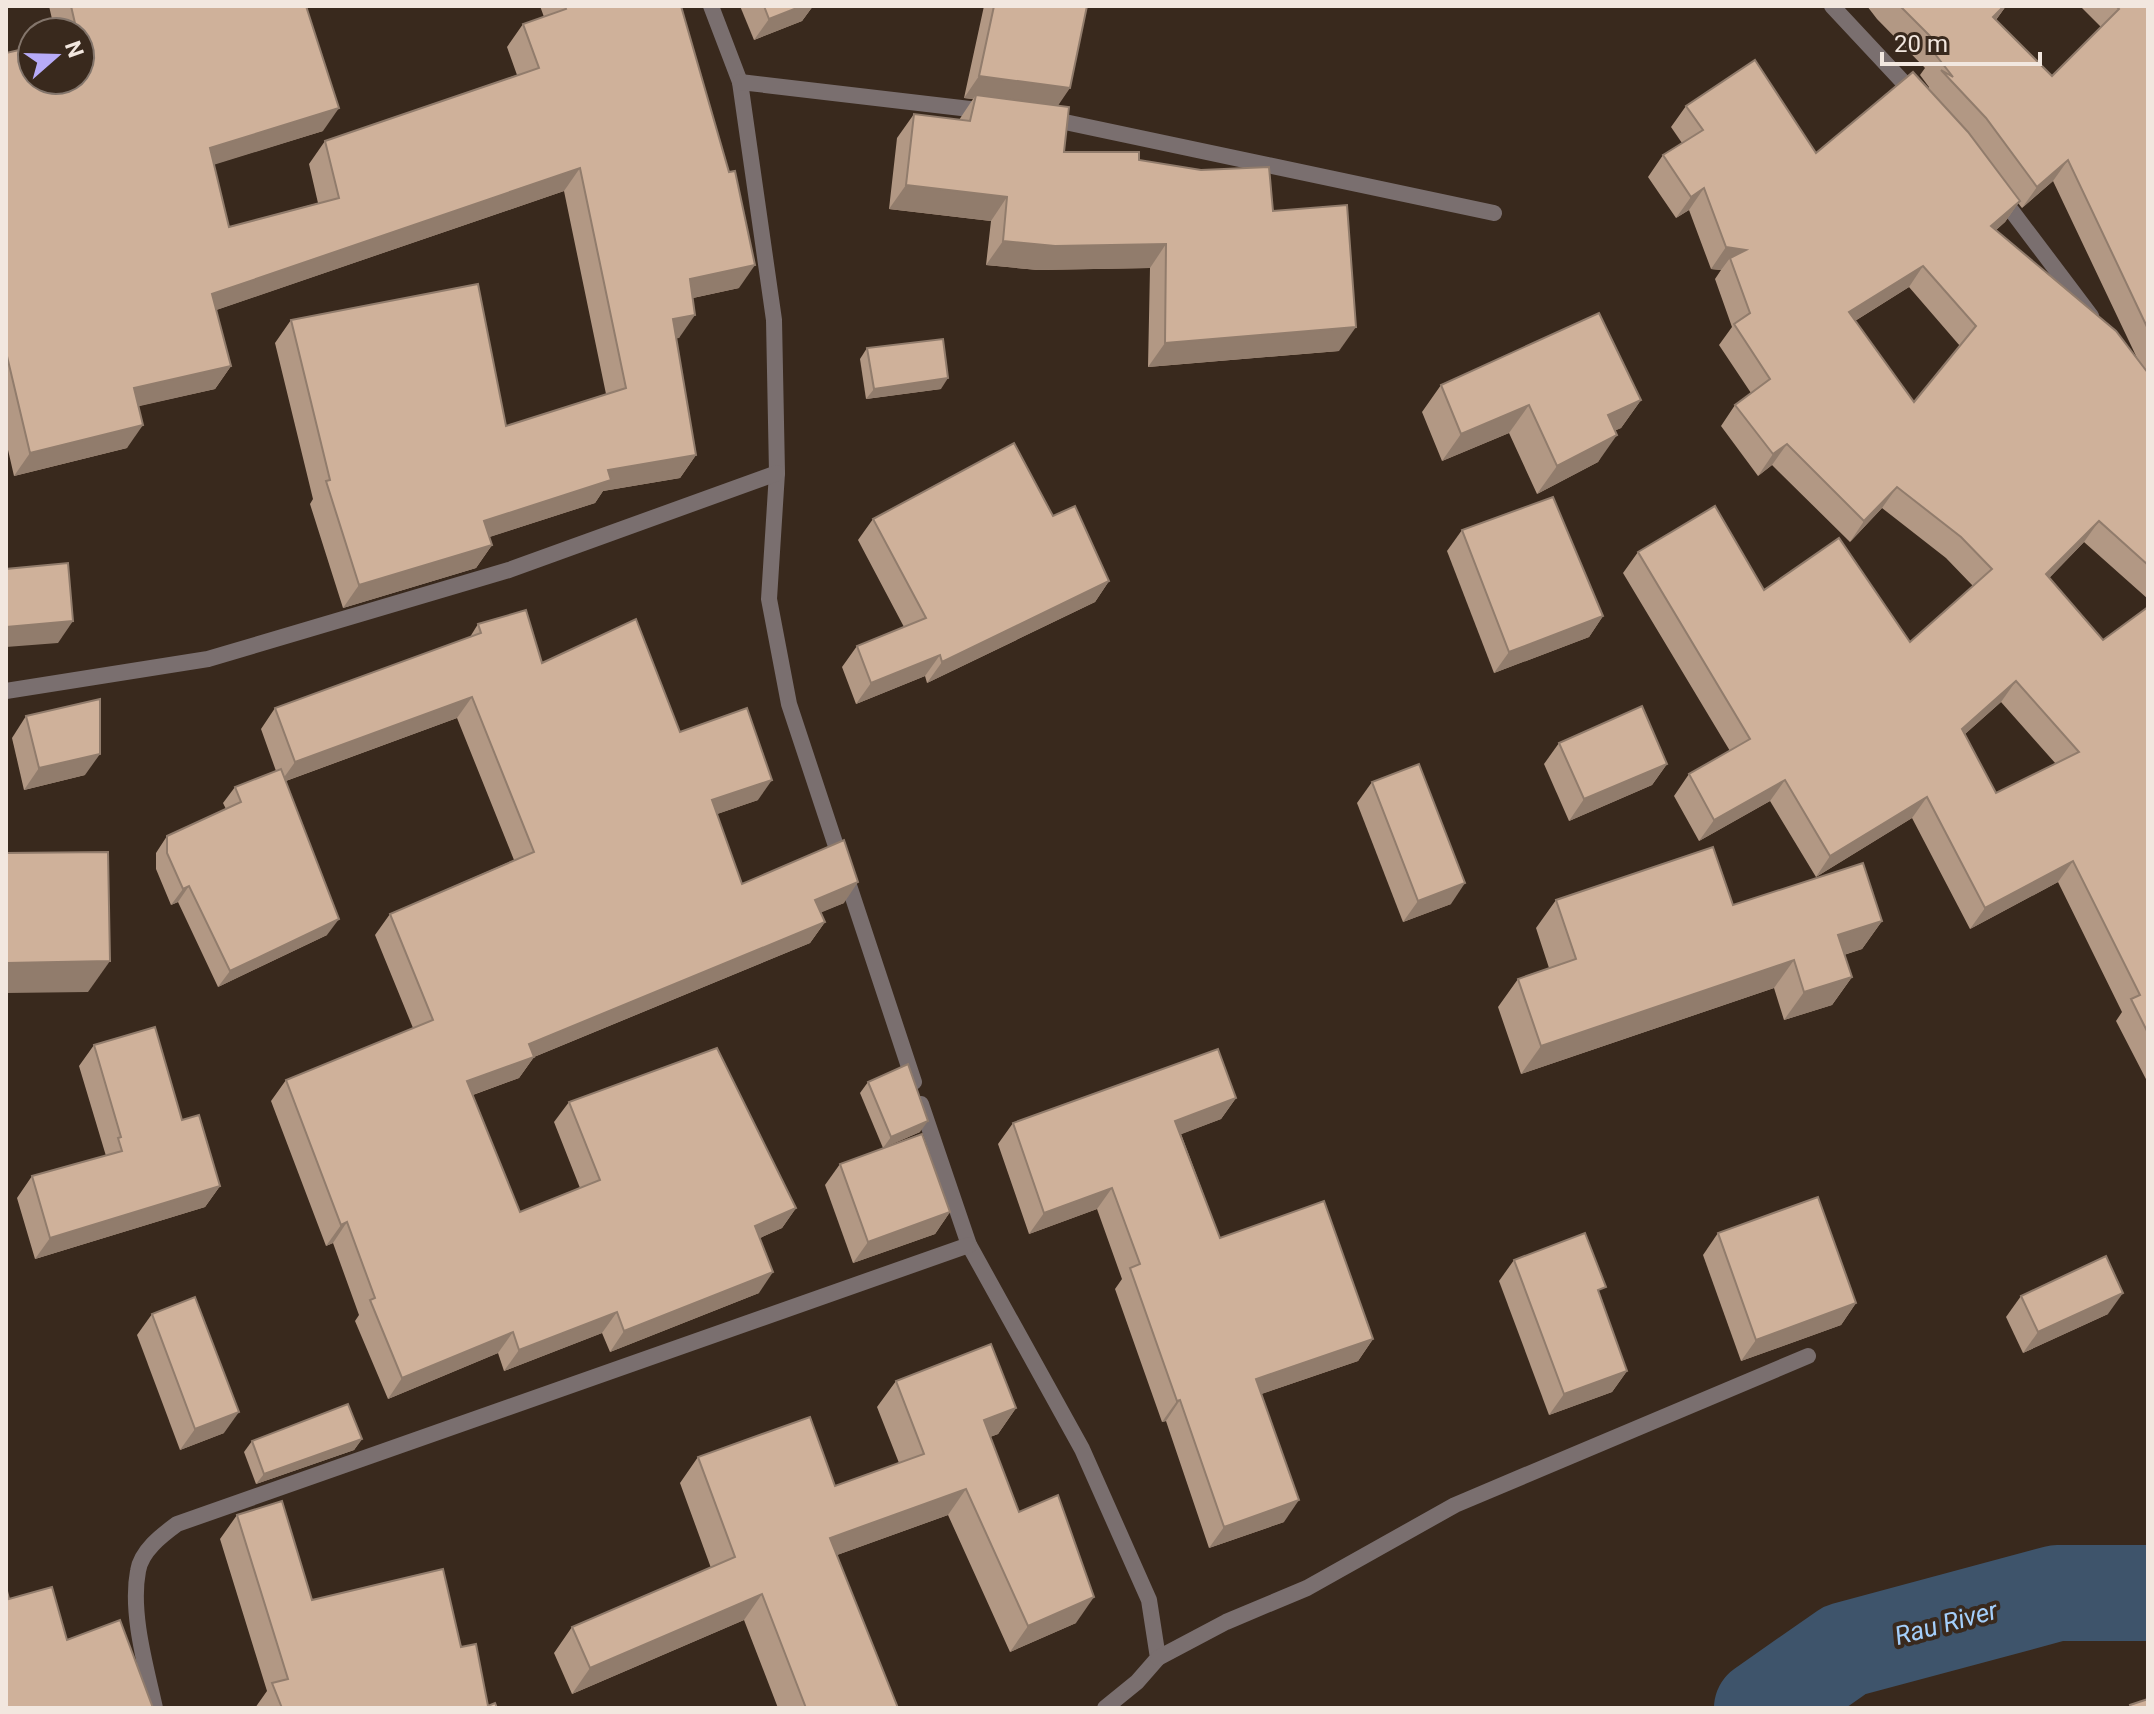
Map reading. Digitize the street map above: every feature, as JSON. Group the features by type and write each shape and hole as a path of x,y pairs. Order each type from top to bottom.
{"street":[{"path":"711,6 740,82 774,320 777,473 769,599 789,704 969,1245 1082,1449 1149,1600 1158,1658"},
{"path":"1832,6 1930,111"},
{"path":"740,82 1019,115 1494,213"},
{"path":"1990,182 2099,327"},
{"path":"6,691 208,659 509,570 777,473"},
{"path":"155,1708 139,1635 137,1569 156,1540 177,1524 969,1245"},
{"path":"1105,1708 1137,1682 1158,1658 1226,1622 1307,1588 1455,1505 1808,1356"}],"building":[{"path":"71,6 306,6 339,108 210,148 229,227 339,198 325,141 539,68 523,24 566,9 565,6 681,6 729,172 735,171 755,265 690,279 695,315 673,319 696,455 608,470 611,480 484,521 492,545 359,585 326,481 330,480 291,320 478,284 506,426 626,388 580,168 212,294 231,366 134,388 143,425 30,453 6,352 6,53 16,51 16,96 96,96 96,16 73,16"},
{"path":"764,6 802,6 769,19"},
{"path":"994,6 1087,6 1070,88 979,76"},
{"path":"1900,6 2004,6 1993,17 2052,76 2119,9 2116,6 2148,6 2148,329 2068,160 2037,187 1986,118 1941,70 1953,77 1935,54 1942,48"},
{"path":"1755,60 1816,153 1913,72 1968,132 2020,201 1991,226 2116,331 2148,373 2148,565 2099,521 2046,574 2103,640 2148,607 2148,1033 2131,999 2140,995 2073,861 1985,908 1927,797 1830,856 1785,780 1714,820 1689,774 1750,739 1638,552 1715,506 1764,590 1839,538 1910,642 1992,569 1961,537 1897,487 1864,521 1787,444 1773,454 1735,405 1770,379 1734,324 1750,313 1730,258 1746,250 1726,247 1704,188 1691,197 1663,155 1703,130 1686,106","holes":["1923,266 1976,326 1914,402 1849,312","2016,681 2079,752 1996,793 1962,729"]},
{"path":"976,95 1069,107 1064,152 1139,152 1139,160 1201,170 1269,167 1273,211 1347,205 1356,327 1165,343 1166,244 1055,246 1003,241 1007,197 906,185 914,114 970,121"},
{"path":"1599,313 1641,400 1608,415 1617,435 1557,466 1529,405 1461,434 1441,385"},
{"path":"943,339 948,378 874,389 867,348"},
{"path":"1014,443 1053,516 1075,506 1109,581 942,662 940,655 871,683 857,646 926,618 873,519"},
{"path":"1553,497 1603,616 1509,652 1462,530"},
{"path":"68,563 73,621 6,627 6,569"},
{"path":"526,610 542,663 636,619 680,732 747,708 772,780 712,800 742,884 844,840 858,882 815,900 825,922 529,1044 534,1057 467,1081 520,1212 600,1180 569,1102 717,1048 796,1208 755,1226 773,1272 624,1331 617,1312 519,1350 513,1332 402,1378 370,1300 375,1298 347,1222 341,1225 286,1080 433,1020 390,914 534,852 472,697 295,762 275,708 481,633 478,624"},
{"path":"100,699 100,754 39,768 26,716"},
{"path":"1642,706 1667,764 1584,799 1559,743"},
{"path":"1419,764 1465,883 1418,901 1372,782"},
{"path":"281,769 339,919 230,971 189,886 183,889 167,853 167,836 241,802 235,787"},
{"path":"1713,847 1733,905 1863,863 1882,921 1838,935 1852,977 1804,992 1794,960 1541,1046 1518,979 1576,959 1556,900"},
{"path":"108,852 110,961 6,963 6,853"},
{"path":"155,1027 182,1120 199,1115 220,1186 50,1238 32,1176 122,1151 118,1138 121,1137 94,1045"},
{"path":"1218,1049 1236,1098 1175,1121 1220,1238 1324,1201 1373,1339 1256,1379 1299,1500 1224,1527 1130,1268 1140,1264 1112,1188 1044,1213 1013,1123"},
{"path":"908,1064 928,1121 891,1137 868,1082"},
{"path":"922,1134 950,1212 868,1242 840,1164"},
{"path":"1818,1197 1856,1303 1756,1340 1718,1233"},
{"path":"1585,1233 1606,1287 1598,1290 1627,1371 1564,1394 1514,1260"},
{"path":"2106,1256 2123,1293 2038,1332 2021,1296"},
{"path":"195,1297 239,1412 195,1429 152,1314"},
{"path":"991,1344 1016,1408 984,1420 1019,1512 1058,1495 1094,1597 1028,1626 966,1489 830,1538 898,1708 806,1708 762,1594 590,1668 572,1627 735,1557 698,1457 810,1417 835,1486 924,1454 896,1381"},
{"path":"348,1404 362,1439 264,1474 252,1441"},
{"path":"282,1501 312,1600 443,1569 461,1647 476,1644 488,1706 495,1703 497,1708 282,1708 272,1683 288,1679 237,1515"},
{"path":"6,1587 9,1599 52,1587 67,1640 120,1620 153,1708 6,1708"},
{"path":"2148,1699 2148,1708 2131,1708 2130,1705"}],"waterway":[{"name":"Rau River","path":"1762,1708 1845,1650 2057,1593 2148,1593"}]}
